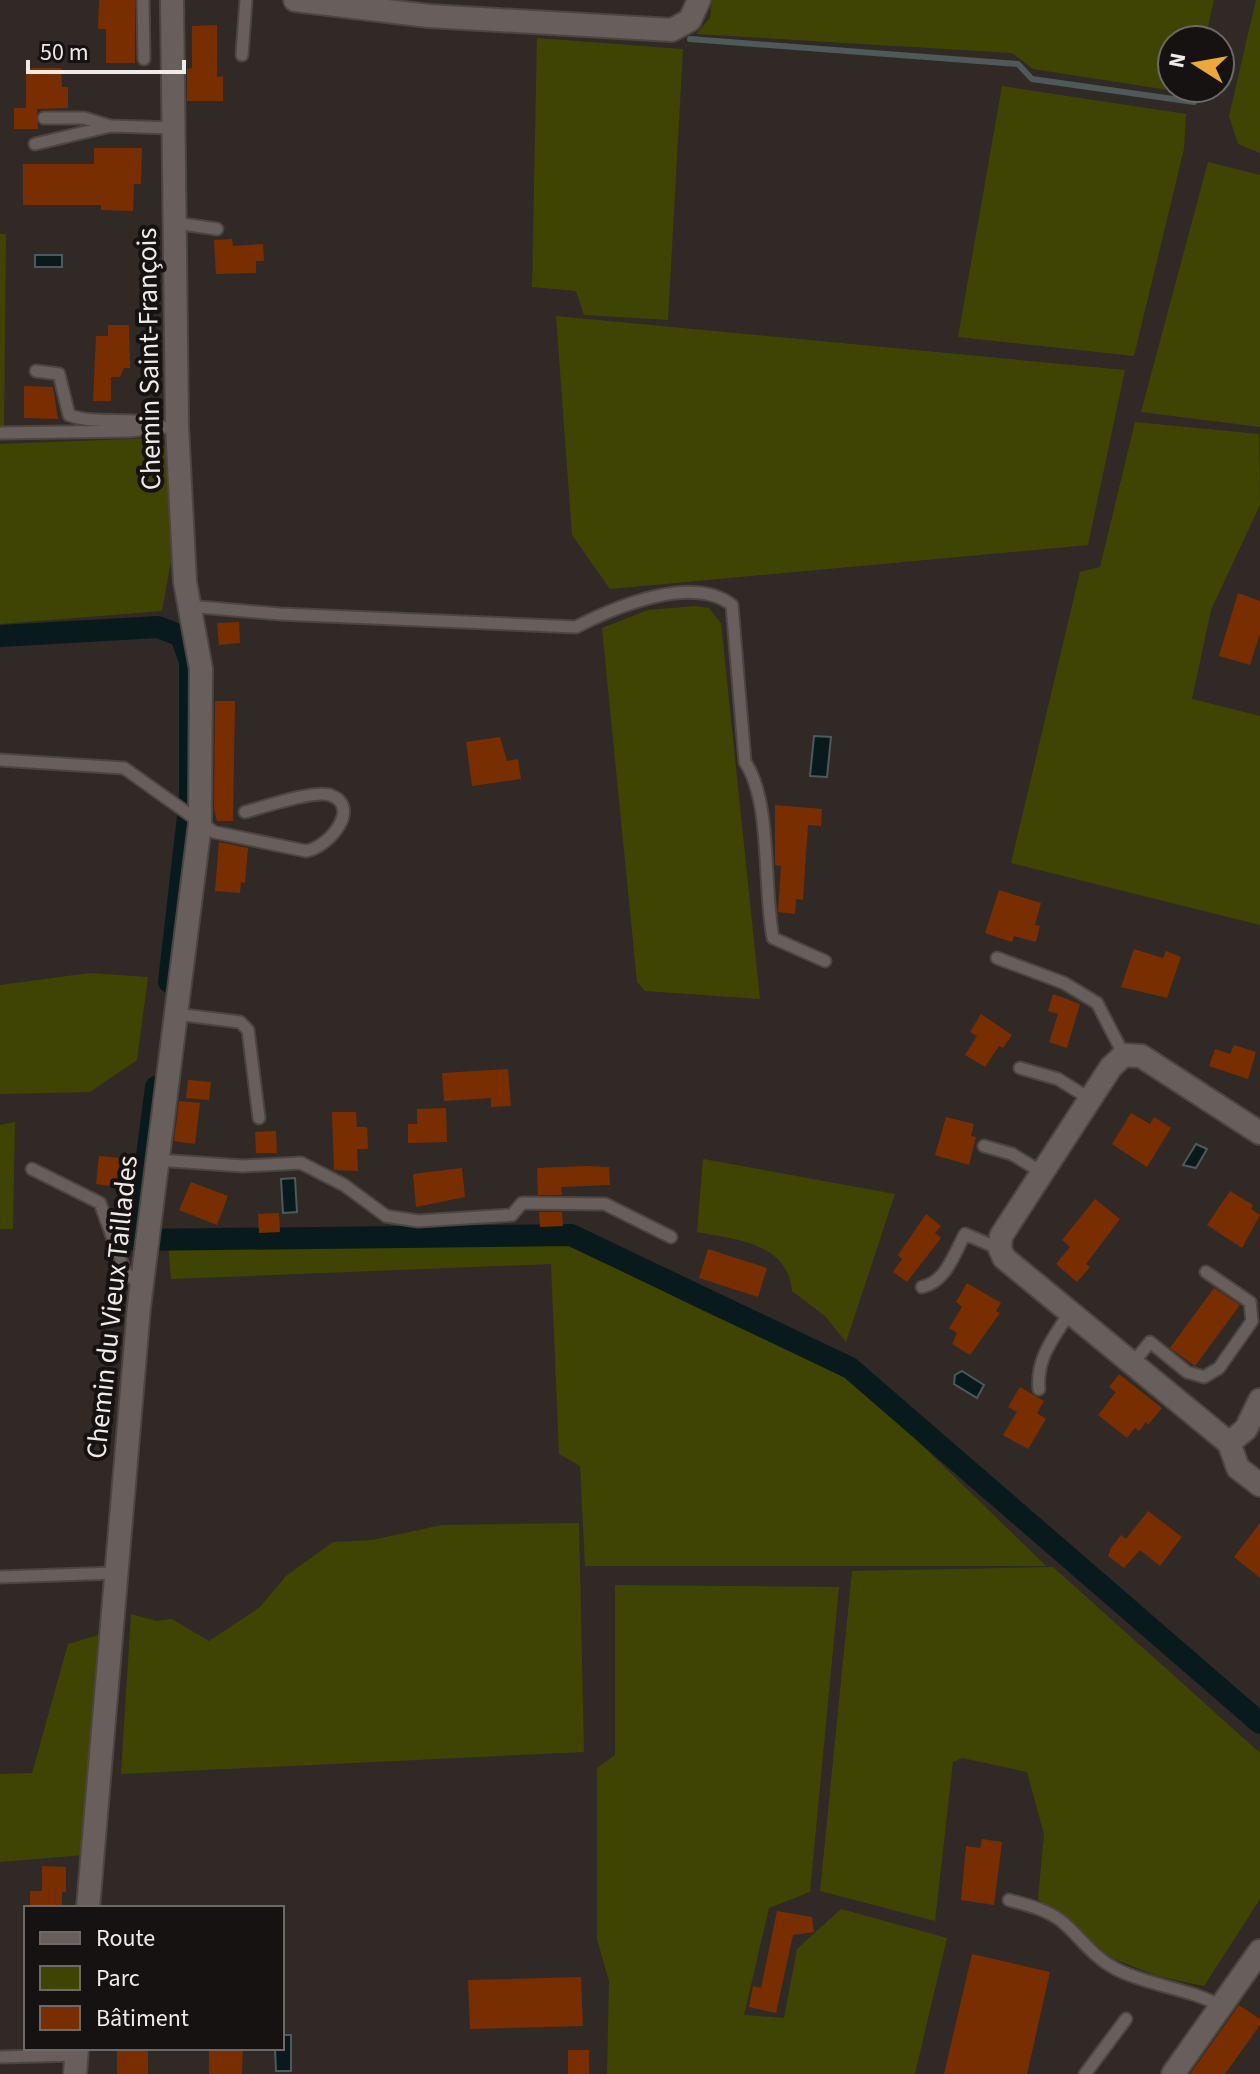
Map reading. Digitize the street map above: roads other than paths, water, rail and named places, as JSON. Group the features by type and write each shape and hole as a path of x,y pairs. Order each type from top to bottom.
{"street":[{"name":"Chemin Saint-François","path":"172,0 175,223 169,427 203,714"},
{"path":"295,0 390,5 672,30 690,20 699,0"},
{"name":"Chemin du Vieux Taillades","path":"88,1906 142,1286 200,824 203,714"},
{"path":"1260,1133 1141,1056 1124,1055 1111,1067 1001,1236 1000,1249 1004,1258 1229,1443 1238,1468 1260,1485"},
{"path":"1229,1443 1246,1429 1260,1400"},
{"path":"1173,2074 1260,1951"}],"lane":[{"path":"143,0 144,59"},
{"path":"242,55 246,0"},
{"path":"44,118 84,118 111,126 173,128"},
{"path":"35,144 111,126"},
{"path":"175,223 217,229"},
{"path":"36,371 59,374 69,415 84,420 144,421 169,427"},
{"path":"0,433 169,427"},
{"path":"188,606 280,614 576,627 612,608 652,597 702,593 720,596 732,605 745,762 756,778 760,803 767,910 773,938 825,961"},
{"path":"0,760 124,768 214,832 306,851 321,848 329,842 343,814 341,803 332,796 319,794 245,812"},
{"path":"997,958 1064,983 1097,1003 1124,1055"},
{"path":"176,1014 240,1022 248,1030 259,1118"},
{"path":"1020,1068 1058,1079 1090,1099"},
{"path":"984,1146 1012,1154 1043,1173"},
{"path":"156,1160 243,1166 301,1163 344,1185 386,1216 418,1221 512,1215 522,1203 605,1204 671,1237"},
{"path":"32,1169 100,1203 125,1272 142,1286"},
{"path":"922,1287 933,1285 943,1275 965,1234 1000,1249"},
{"path":"1133,1363 1150,1342 1187,1372 1204,1377 1219,1368 1252,1321 1250,1302 1206,1272"},
{"path":"1039,1389 1037,1372 1043,1355 1070,1312"},
{"path":"0,1577 115,1573"},
{"path":"1009,1900 1043,1910 1062,1922 1092,1954 1117,1970 1155,1984 1198,1994 1221,2006"},
{"path":"1085,2074 1126,2019"},
{"path":"0,2057 76,2059"}],"waterway":[{"path":"690,39 1018,64 1032,79 1156,97"},
{"path":"0,636 158,627 181,636 190,662 190,799 169,982"},
{"path":"156,1087 136,1240 571,1235 850,1368 1260,1723"}]}
